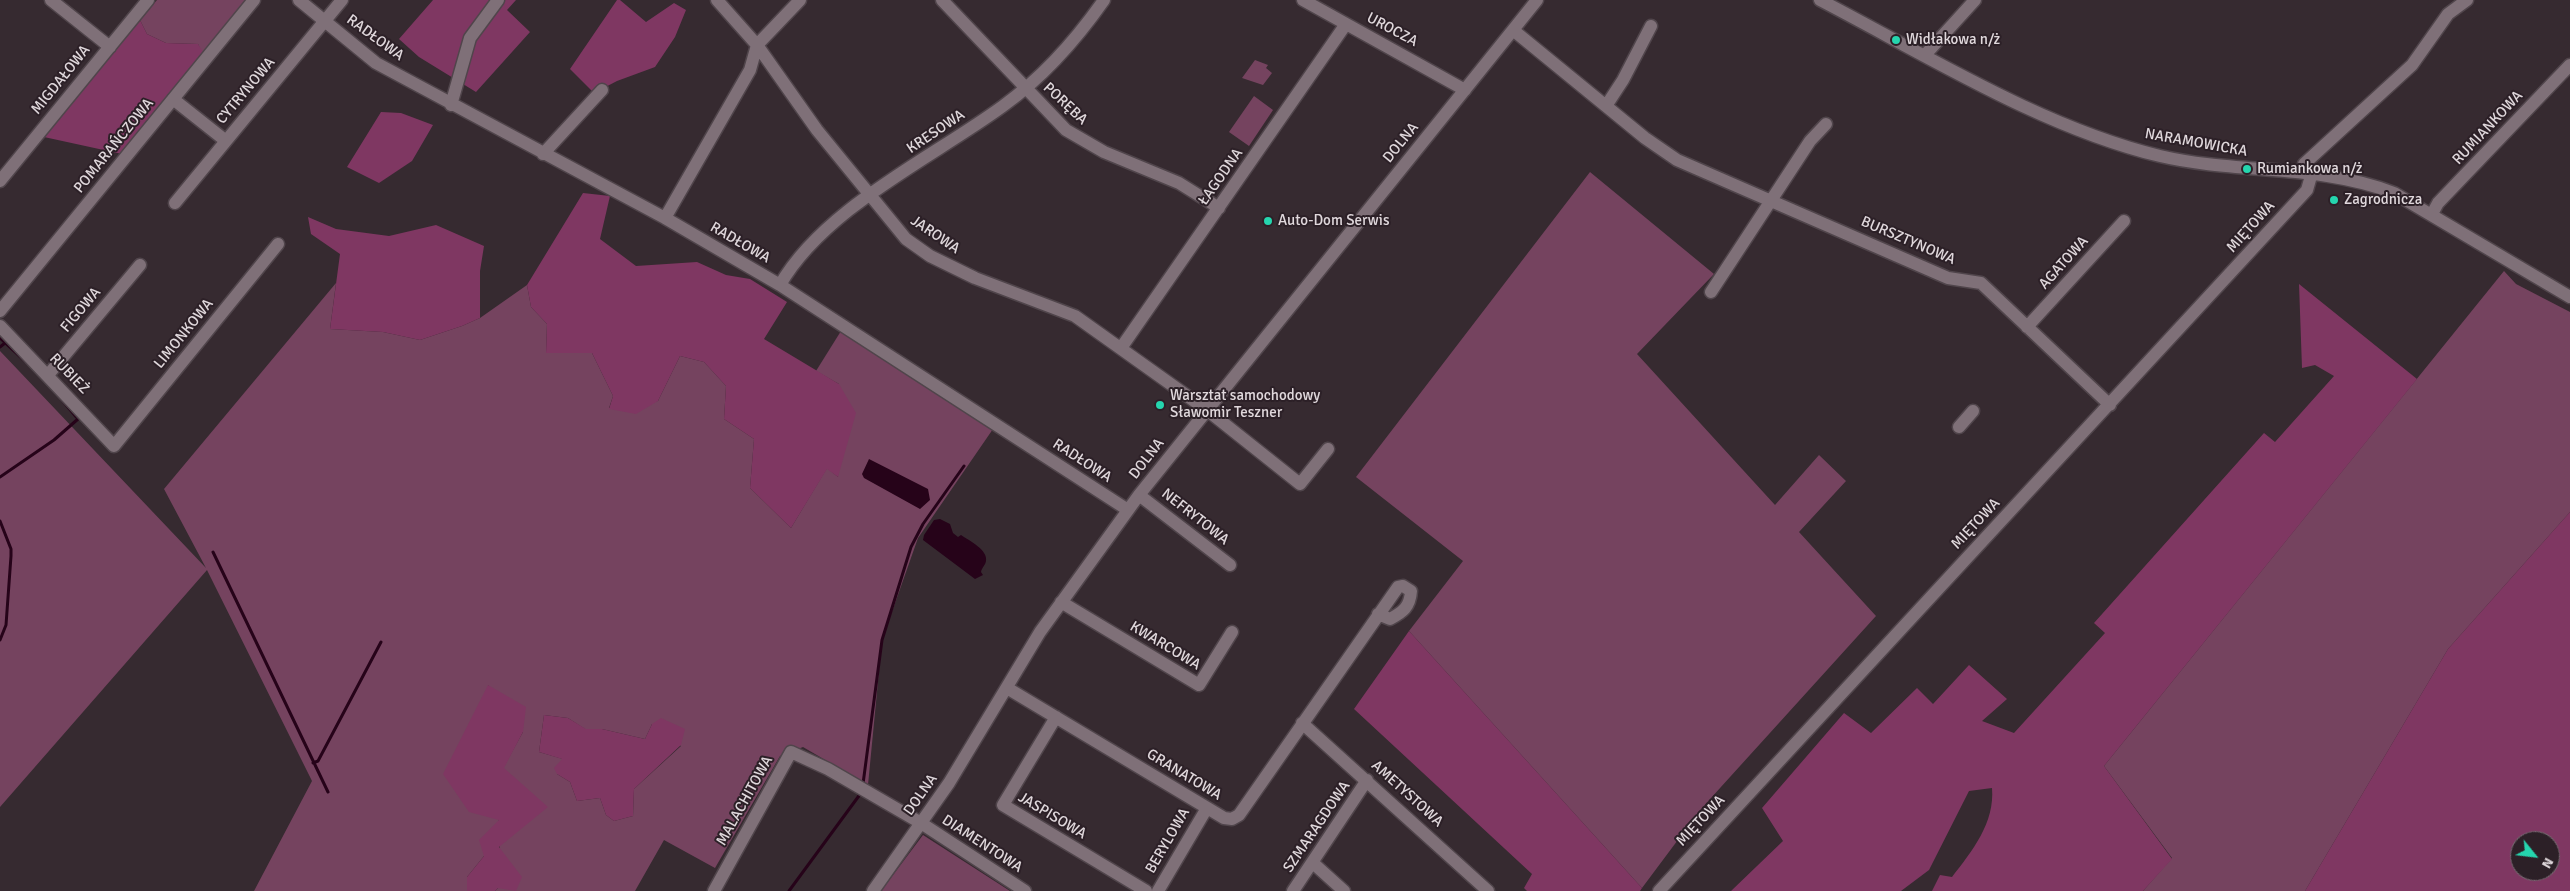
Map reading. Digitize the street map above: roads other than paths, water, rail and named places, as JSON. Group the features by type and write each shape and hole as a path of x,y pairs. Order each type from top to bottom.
{"street":[{"path":"51,0 110,46"},
{"name":"MIGDAŁOWA","path":"0,181 148,0"},
{"name":"POMARAŃCZOWA","path":"0,311 254,0"},
{"name":"RADŁOWA","path":"299,0 376,63 664,218 780,285 1128,510"},
{"name":"CYTRYNOWA","path":"175,203 342,0"},
{"path":"451,104 470,38 498,0"},
{"name":"JAROWA","path":"717,0 757,46 817,130 906,239 930,256 988,284 1066,312 1121,348 1206,410 1300,484 1328,450"},
{"path":"664,218 750,70 757,46 800,0"},
{"name":"PORĘBA","path":"942,0 1055,121 1080,140 1179,183 1219,208"},
{"name":"KRESOWA","path":"780,285 796,263 829,227 870,196 1025,89 1073,41 1104,0"},
{"name":"UROCZA","path":"1303,0 1465,90"},
{"name":"DOLNA","path":"872,891 949,783 1040,632 1139,494 1537,0"},
{"name":"NARAMOWICKA","path":"1820,0 2044,115 2118,144 2189,162 2311,176 2378,187 2404,198 2432,214 2570,297"},
{"path":"1925,54 1975,0"},
{"path":"2304,164 2412,65 2448,14 2467,0"},
{"name":"ŁAGODNA","path":"1121,348 1346,24"},
{"path":"1606,106 1623,80 1651,26"},
{"name":"BURSZTYNOWA","path":"1513,30 1653,144 1677,160 1948,278 1981,283 2110,405"},
{"name":"RUMIANKOWA","path":"2432,214 2438,204 2570,65"},
{"path":"543,154 602,90"},
{"path":"173,99 226,141"},
{"path":"1711,292 1810,141 1826,124"},
{"name":"MIĘTOWA","path":"1659,891 2307,190 2311,176"},
{"name":"AGATOWA","path":"2027,327 2124,221"},
{"name":"LIMONKOWA","path":"114,446 278,244"},
{"name":"FIGOWA","path":"48,376 140,265"},
{"name":"RUBIEŻ","path":"0,326 114,446"},
{"path":"1959,427 1973,411"},
{"name":"NEFRYTOWA","path":"1139,494 1230,565"},
{"name":"KWARCOWA","path":"1061,602 1199,685 1232,632"},
{"name":"GRANATOWA","path":"1007,688 1224,818 1232,819 1239,815 1378,614"},
{"name":"JASPISOWA","path":"1056,717 1004,805 1146,891"},
{"name":"AMETYSTOWA","path":"1302,723 1488,891"},
{"name":"MALACHITOWA","path":"714,891 791,752 828,769 921,823"},
{"name":"SZMARAGDOWA","path":"1294,891 1367,780"},
{"name":"BERYLOWA","path":"1158,891 1207,808"},
{"name":"DIAMENTOWA","path":"921,823 1025,891"},
{"path":"1313,862 1344,891"}],"waterway":[{"path":"0,338 28,364"},
{"path":"0,347 5,343"},
{"path":"0,477 54,440 78,419 62,400"},
{"path":"863,784 882,640 911,547 923,524 964,466"},
{"path":"0,521 11,549 6,625 0,640"},
{"path":"213,552 328,792"},
{"path":"313,763 318,761 381,642"},
{"path":"789,891 861,793"}],"place":[{"name":"Widłakowa n/ż","path":"1896,40"},
{"name":"Rumiankowa n/ż","path":"2247,169"},
{"name":"Zagrodnicza","path":"2334,200"},
{"name":"Auto-Dom Serwis","path":"1268,221"},
{"name":"Warsztat samochodowy Sławomir Teszner","path":"1160,405"}]}
